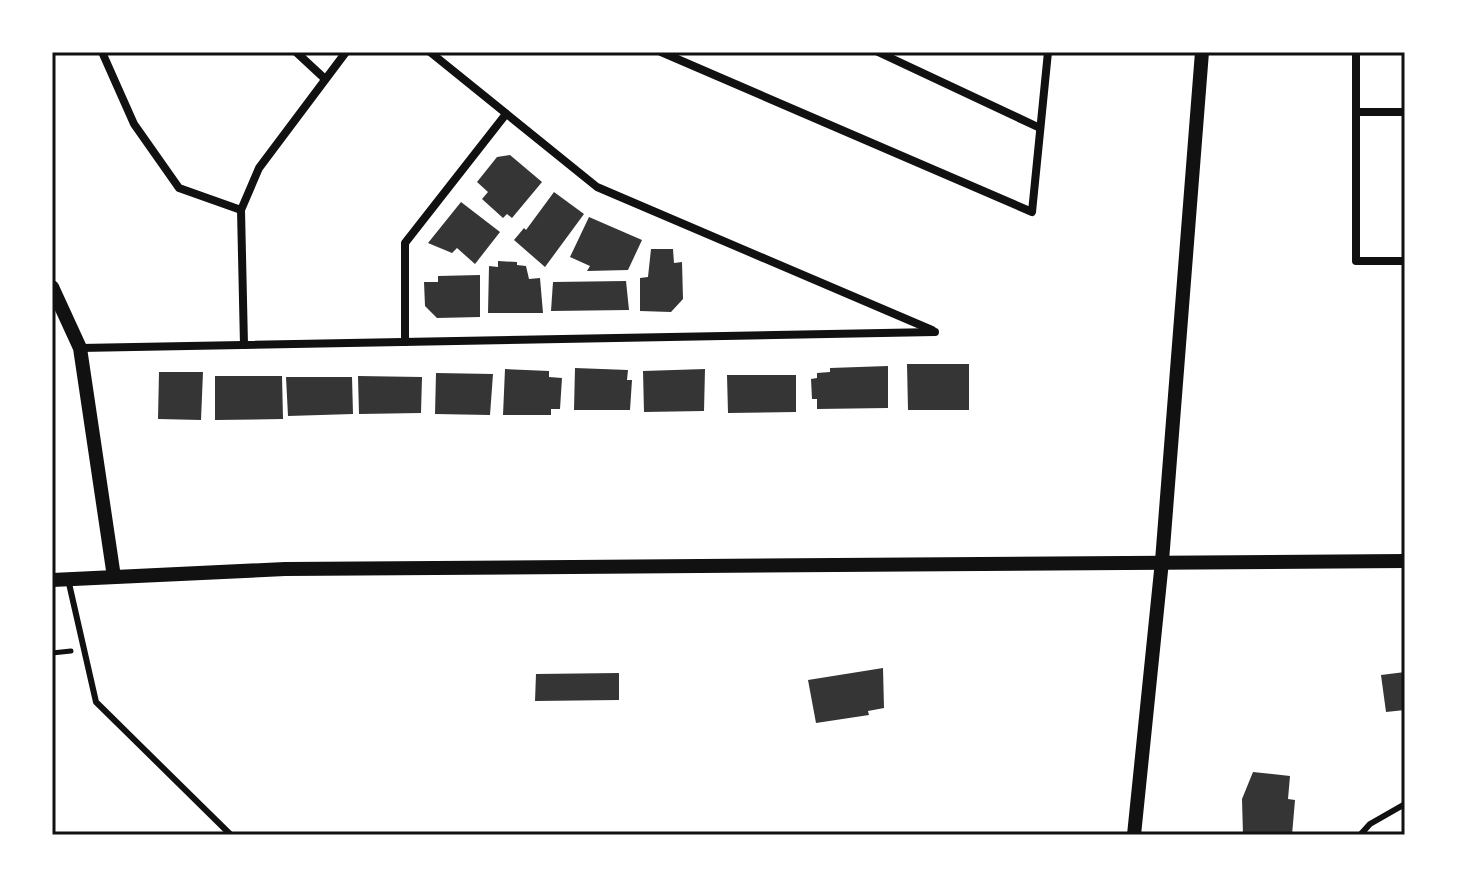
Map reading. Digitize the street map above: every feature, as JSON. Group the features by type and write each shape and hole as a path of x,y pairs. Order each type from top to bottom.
{"street":[{"path":"102,52 134,124 179,188 241,210"},
{"path":"296,52 324,78"},
{"path":"244,345 241,210 259,168 346,52"},
{"path":"80,348 935,332 597,187 430,52"},
{"path":"661,52 1032,212 1048,52"},
{"path":"878,52 1040,128"},
{"path":"1134,835 1162,561 1202,52"},
{"path":"1356,52 1356,261 1405,261"},
{"path":"1356,112 1405,112"},
{"path":"405,342 405,243 506,114"},
{"path":"52,287 80,348 114,577"},
{"path":"52,580 285,569 1405,561"}],"lane":[{"path":"68,579 96,702 231,835"},
{"path":"1360,835 1370,824 1405,804"}],"building":[{"path":"510,155 542,182 512,218 507,214 503,218 482,199 488,192 477,182 497,157"},
{"path":"554,192 584,214 545,267 514,240 524,228 526,230"},
{"path":"461,202 500,232 475,264 457,248 452,253 428,243"},
{"path":"589,217 642,240 628,270 587,271 590,266 570,257"},
{"path":"651,249 673,249 674,263 682,262 683,299 671,312 640,311 640,278 648,277"},
{"path":"498,261 517,262 517,265 526,266 529,279 540,278 543,313 488,313 489,266 498,267"},
{"path":"480,275 480,317 437,318 425,306 424,282 438,282 438,276"},
{"path":"626,281 629,310 551,311 553,282"},
{"path":"907,364 969,364 969,410 908,410"},
{"path":"888,366 888,408 817,409 817,399 812,399 811,379 817,378 817,373 830,372 830,368"},
{"path":"575,368 628,370 627,380 632,380 630,410 574,410"},
{"path":"505,369 549,371 549,377 562,378 560,409 551,409 551,415 503,415"},
{"path":"705,369 704,411 644,412 643,371"},
{"path":"159,372 203,372 201,420 158,419"},
{"path":"436,373 493,374 490,415 435,414"},
{"path":"727,375 796,375 796,412 728,413"},
{"path":"215,376 282,376 283,419 215,420"},
{"path":"358,376 422,377 421,413 359,414"},
{"path":"286,377 352,377 353,414 288,416"},
{"path":"883,668 884,708 868,711 869,715 816,723 808,680"},
{"path":"1405,672 1405,710 1386,712 1381,675"},
{"path":"619,673 619,700 535,701 536,674"},
{"path":"1253,772 1290,776 1288,799 1295,800 1292,835 1243,835 1242,799"}]}
